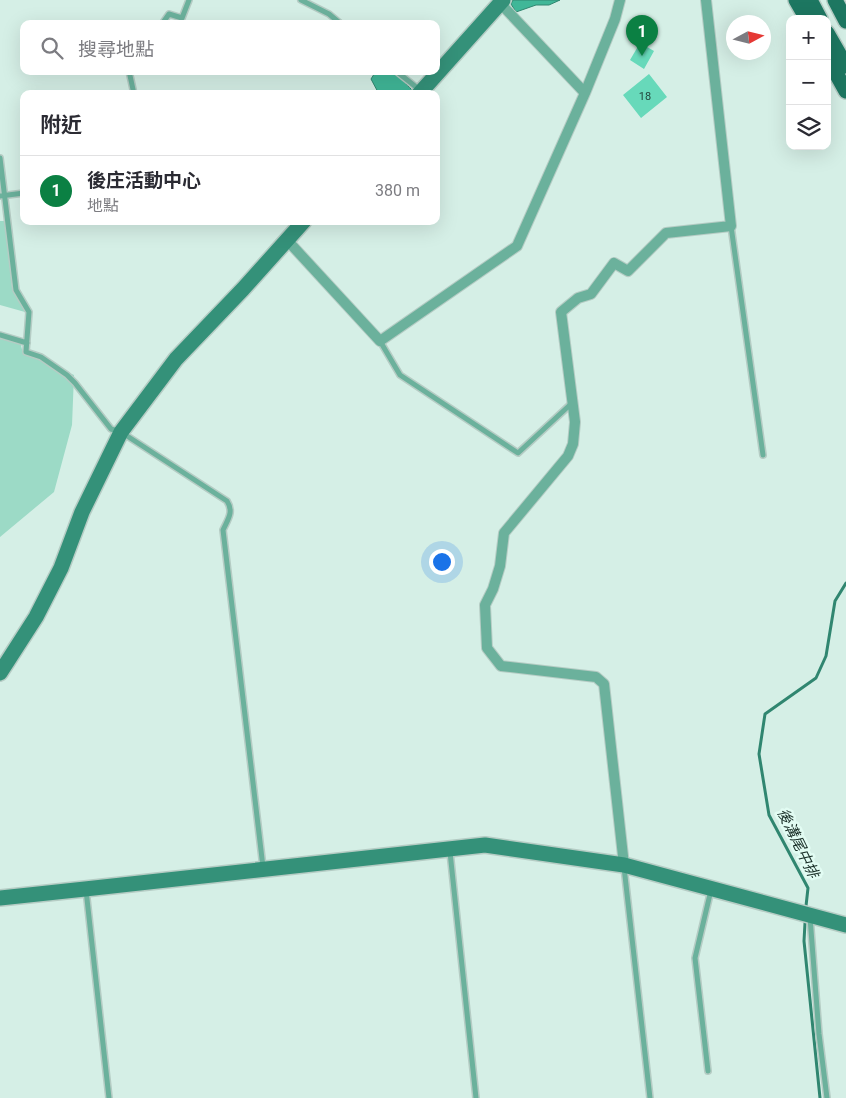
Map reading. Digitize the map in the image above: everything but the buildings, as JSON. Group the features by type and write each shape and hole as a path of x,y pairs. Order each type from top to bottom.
{"main road":[{"path":"796,0 804,15"},
{"path":"810,0 818,15"},
{"path":"835,0 846,21"},
{"path":"831,39 846,66"},
{"path":"829,60 846,92"}],"street":[{"path":"287,240 380,342 517,246 585,93 615,18 620,0"},
{"path":"624,866 604,684 596,677 501,666 487,648 485,605 500,566 504,533 568,456 573,444 574,422 561,312 578,298 591,294 614,263 628,271 666,233 731,226 706,0"},
{"path":"440,70 502,2 585,93"},
{"path":"422,90 435,75"},
{"path":"0,673 36,617 61,568 82,512 121,432 176,360 300,225"},
{"path":"0,898 485,845 624,866 846,925"}],"lane":[{"path":"165,20 169,14 182,18 189,0"},
{"path":"300,0 336,20"},
{"path":"130,75 133,90"},
{"path":"401,75 418,90"},
{"path":"0,158 2,196 16,290 29,312 26,352 41,356 67,375 111,429 121,432 229,503 231,510 224,530 263,870"},
{"path":"2,196 20,194"},
{"path":"731,226 763,456"},
{"path":"0,335 27,343"},
{"path":"380,342 400,375 518,453 572,402"},
{"path":"449,849 476,1098"},
{"path":"624,866 650,1098"},
{"path":"86,889 109,1098"},
{"path":"708,1071 695,958 711,889"},
{"path":"810,916 819,1034 827,1098"}],"shaded area":[{"path":"513,0 560,0 549,5 536,5 516,12 511,4"},
{"path":"374,75 395,75 412,90 377,90 371,79"},
{"path":"0,221 5,221 12,287 25,305 25,312 0,305"},
{"path":"0,336 20,342 23,353 74,375 72,425 54,492 0,537"}],"waterway":[{"name":"後溝尾中排","path":"806,906 808,888 769,815 759,754 765,714 816,678 826,656 835,601 846,583"},
{"name":"後溝尾中排","path":"805,923 804,941 820,1098"}],"place":[{"name":"後庄活動中心","path":"642,56"}]}
